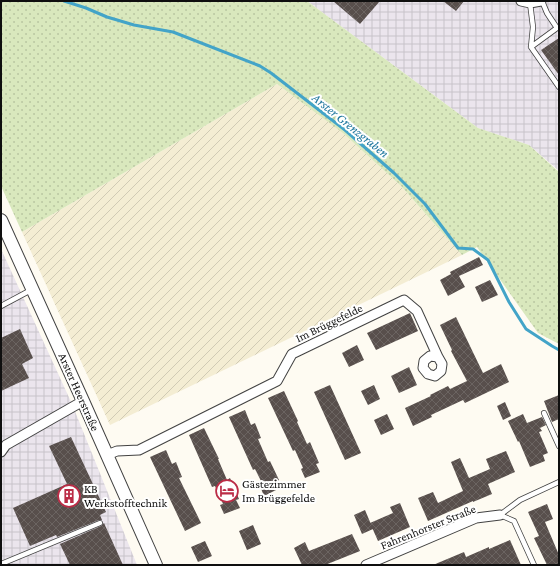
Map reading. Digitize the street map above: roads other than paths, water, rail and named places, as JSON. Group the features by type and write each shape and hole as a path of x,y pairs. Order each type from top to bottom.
{"street":[{"path":"526,2 541,1"},
{"name":"Arster Heerstraße","path":"1,220 156,565"},
{"name":"Im Brüggefelde","path":"106,455 117,451 139,450 277,381 292,354 404,300 417,311 438,358"},
{"path":"1,452 6,445 83,401"},
{"name":"Fahrenhorster Straße","path":"366,565 476,518 500,515"}],"lane":[{"path":"531,47 557,28 541,1"},
{"path":"526,2 533,27 531,47 559,87"},
{"path":"1,306 33,290"},
{"path":"544,413 559,446"},
{"path":"534,565 514,521 500,515 520,500 559,482"},
{"path":"1,564 100,523"}],"waterway":[{"name":"Arster Grenzgraben","path":"64,1 134,25 173,32 260,66 271,73 345,130 394,173 425,204 458,248 473,249 488,260 509,302 526,329 559,350"}],"place":[{"name":"Gästezimmer Im Brüggefelde","path":"227,491"},
{"name":"KB Werkstofftechnik","path":"69,496"}]}
